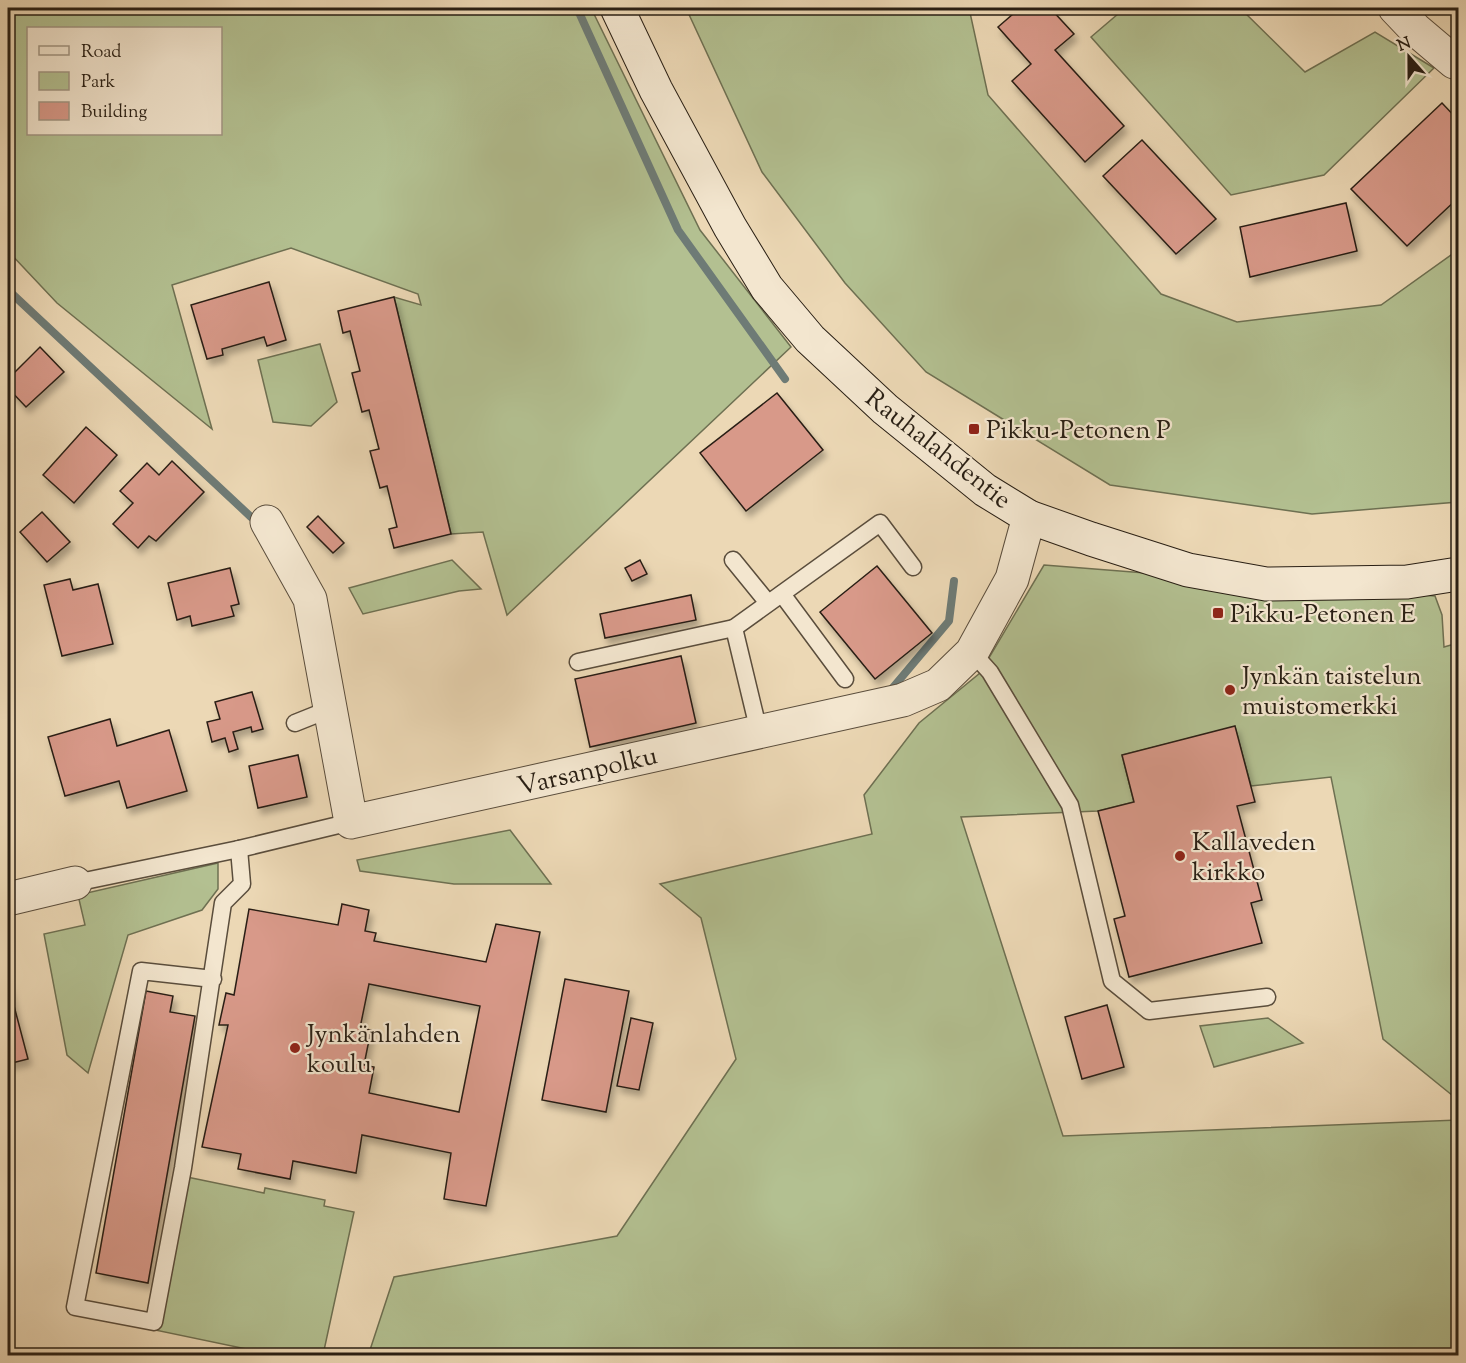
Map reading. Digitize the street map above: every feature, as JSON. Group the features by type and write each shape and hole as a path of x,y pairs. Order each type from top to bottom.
{"street":[{"name":"Rauhalahdentie","path":"617,8 656,90 730,227 766,288 810,339 885,409 985,490 1029,517 1188,570 1266,584 1407,582 1458,574"},
{"path":"1395,8 1415,29 1454,62 1458,58"},
{"name":"Varsanpolku","path":"351,822 903,700 938,685 972,652 1012,579 1029,517"},
{"path":"267,522 310,599 351,822"},
{"path":"8,899 75,883"}],"lane":[{"path":"578,662 734,628 880,523 913,567"},
{"path":"733,560 775,598 845,679"},
{"path":"734,628 759,732"},
{"path":"972,652 990,672 1070,805 1112,981 1149,1011 1267,997"},
{"path":"295,723 330,710"},
{"path":"75,883 239,849 351,822"},
{"path":"213,979 141,971 75,1307 154,1322 213,979 223,903 242,884 239,849"}],"green space":[{"path":"8,8 591,8 700,230 791,347 507,615 483,532 451,534 394,297 421,305 418,294 291,248 172,285 212,429 57,303 8,251"},
{"path":"686,8 969,8 988,95 1161,294 1237,322 1381,305 1458,250 1458,502 1312,514 1110,485 926,372 845,283 762,172"},
{"path":"1125,8 1240,8 1305,72 1375,32 1434,68 1324,175 1231,195 1091,37"},
{"path":"320,344 337,402 311,426 273,422 258,360"},
{"path":"452,560 481,589 459,591 363,614 349,588"},
{"path":"1044,565 1435,596 1442,615 1444,647 1458,643 1458,1100 1383,1039 1331,777 1251,786 1235,727 1122,755 1134,802 1098,811 961,817 1063,1136 1458,1120 1458,1355 368,1356 394,1277 617,1236 736,1059 701,918 660,884 872,834 864,795 919,723 980,673"},
{"path":"510,830 551,884 454,884 360,871 357,860"},
{"path":"218,863 218,889 202,910 128,935 88,1073 67,1055 44,934 85,925 78,895"},
{"path":"1268,1018 1303,1043 1214,1067 1200,1026"},
{"path":"187,1177 264,1193 265,1188 325,1200 324,1206 354,1212 323,1355 275,1355 155,1330"}],"building":[{"path":"1020,8 1050,8 1074,34 1055,50 1124,126 1085,162 1012,81 1031,64 998,27"},
{"path":"1442,103 1458,120 1458,198 1407,246 1351,189"},
{"path":"1142,140 1216,219 1176,254 1103,176"},
{"path":"1346,203 1357,251 1250,277 1240,227"},
{"path":"269,282 286,340 267,346 264,337 222,349 223,355 207,359 191,305"},
{"path":"394,297 451,534 394,548 389,529 397,527 387,486 380,488 370,451 379,449 369,410 362,412 352,373 360,371 350,331 343,333 338,311"},
{"path":"40,347 64,372 26,407 8,388 8,379"},
{"path":"777,393 823,450 746,511 700,453"},
{"path":"86,427 117,455 74,503 43,475"},
{"path":"172,461 204,492 156,541 149,536 138,548 113,524 133,503 120,491 147,463 159,475"},
{"path":"42,512 70,542 47,562 20,532"},
{"path":"318,516 344,543 333,553 307,527"},
{"path":"640,560 647,574 632,581 625,568"},
{"path":"877,566 932,633 875,679 820,612"},
{"path":"230,568 239,604 231,606 234,616 192,626 190,616 177,620 168,583"},
{"path":"70,579 73,590 98,584 113,644 62,656 44,585"},
{"path":"691,595 696,620 605,638 600,614"},
{"path":"681,656 696,723 590,747 575,679"},
{"path":"252,692 263,729 252,732 251,727 233,732 238,749 229,752 225,738 212,742 207,722 220,719 215,702"},
{"path":"110,719 117,746 169,730 187,791 127,808 119,781 65,796 48,737"},
{"name":"Kallaveden kirkko","path":"1235,726 1255,802 1237,806 1262,900 1251,903 1262,943 1129,977 1114,919 1125,916 1098,811 1134,802 1122,755"},
{"path":"298,755 307,797 258,808 249,766"},
{"name":"Jynkänlahden koulu","path":"342,904 369,910 365,931 376,933 374,941 486,962 496,924 540,932 486,1206 444,1199 451,1153 362,1135 356,1173 293,1161 290,1179 238,1169 241,1154 202,1147 228,1025 219,1025 226,993 234,995 249,909 338,925","holes":["369,984 480,1006 459,1112 369,1093 374,1067 364,1065 371,1030 360,1028"]},
{"path":"565,979 629,991 606,1112 542,1100"},
{"path":"8,983 28,1059 8,1064"},
{"path":"146,991 173,996 170,1012 195,1016 148,1283 96,1273"},
{"path":"1107,1005 1124,1067 1082,1079 1065,1017"},
{"path":"631,1018 653,1023 639,1090 617,1086"}],"waterway":[{"path":"577,8 678,230 785,379"},
{"path":"8,290 251,517"},
{"path":"890,691 949,621 954,581"}],"place":[{"name":"Pikku-Petonen P","path":"974,429"},
{"name":"Pikku-Petonen E","path":"1218,613"},
{"name":"Jynkän taistelun muistomerkki","path":"1230,690"},
{"name":"Kallaveden kirkko","path":"1180,856"},
{"name":"Jynkänlahden koulu","path":"295,1048"}]}
